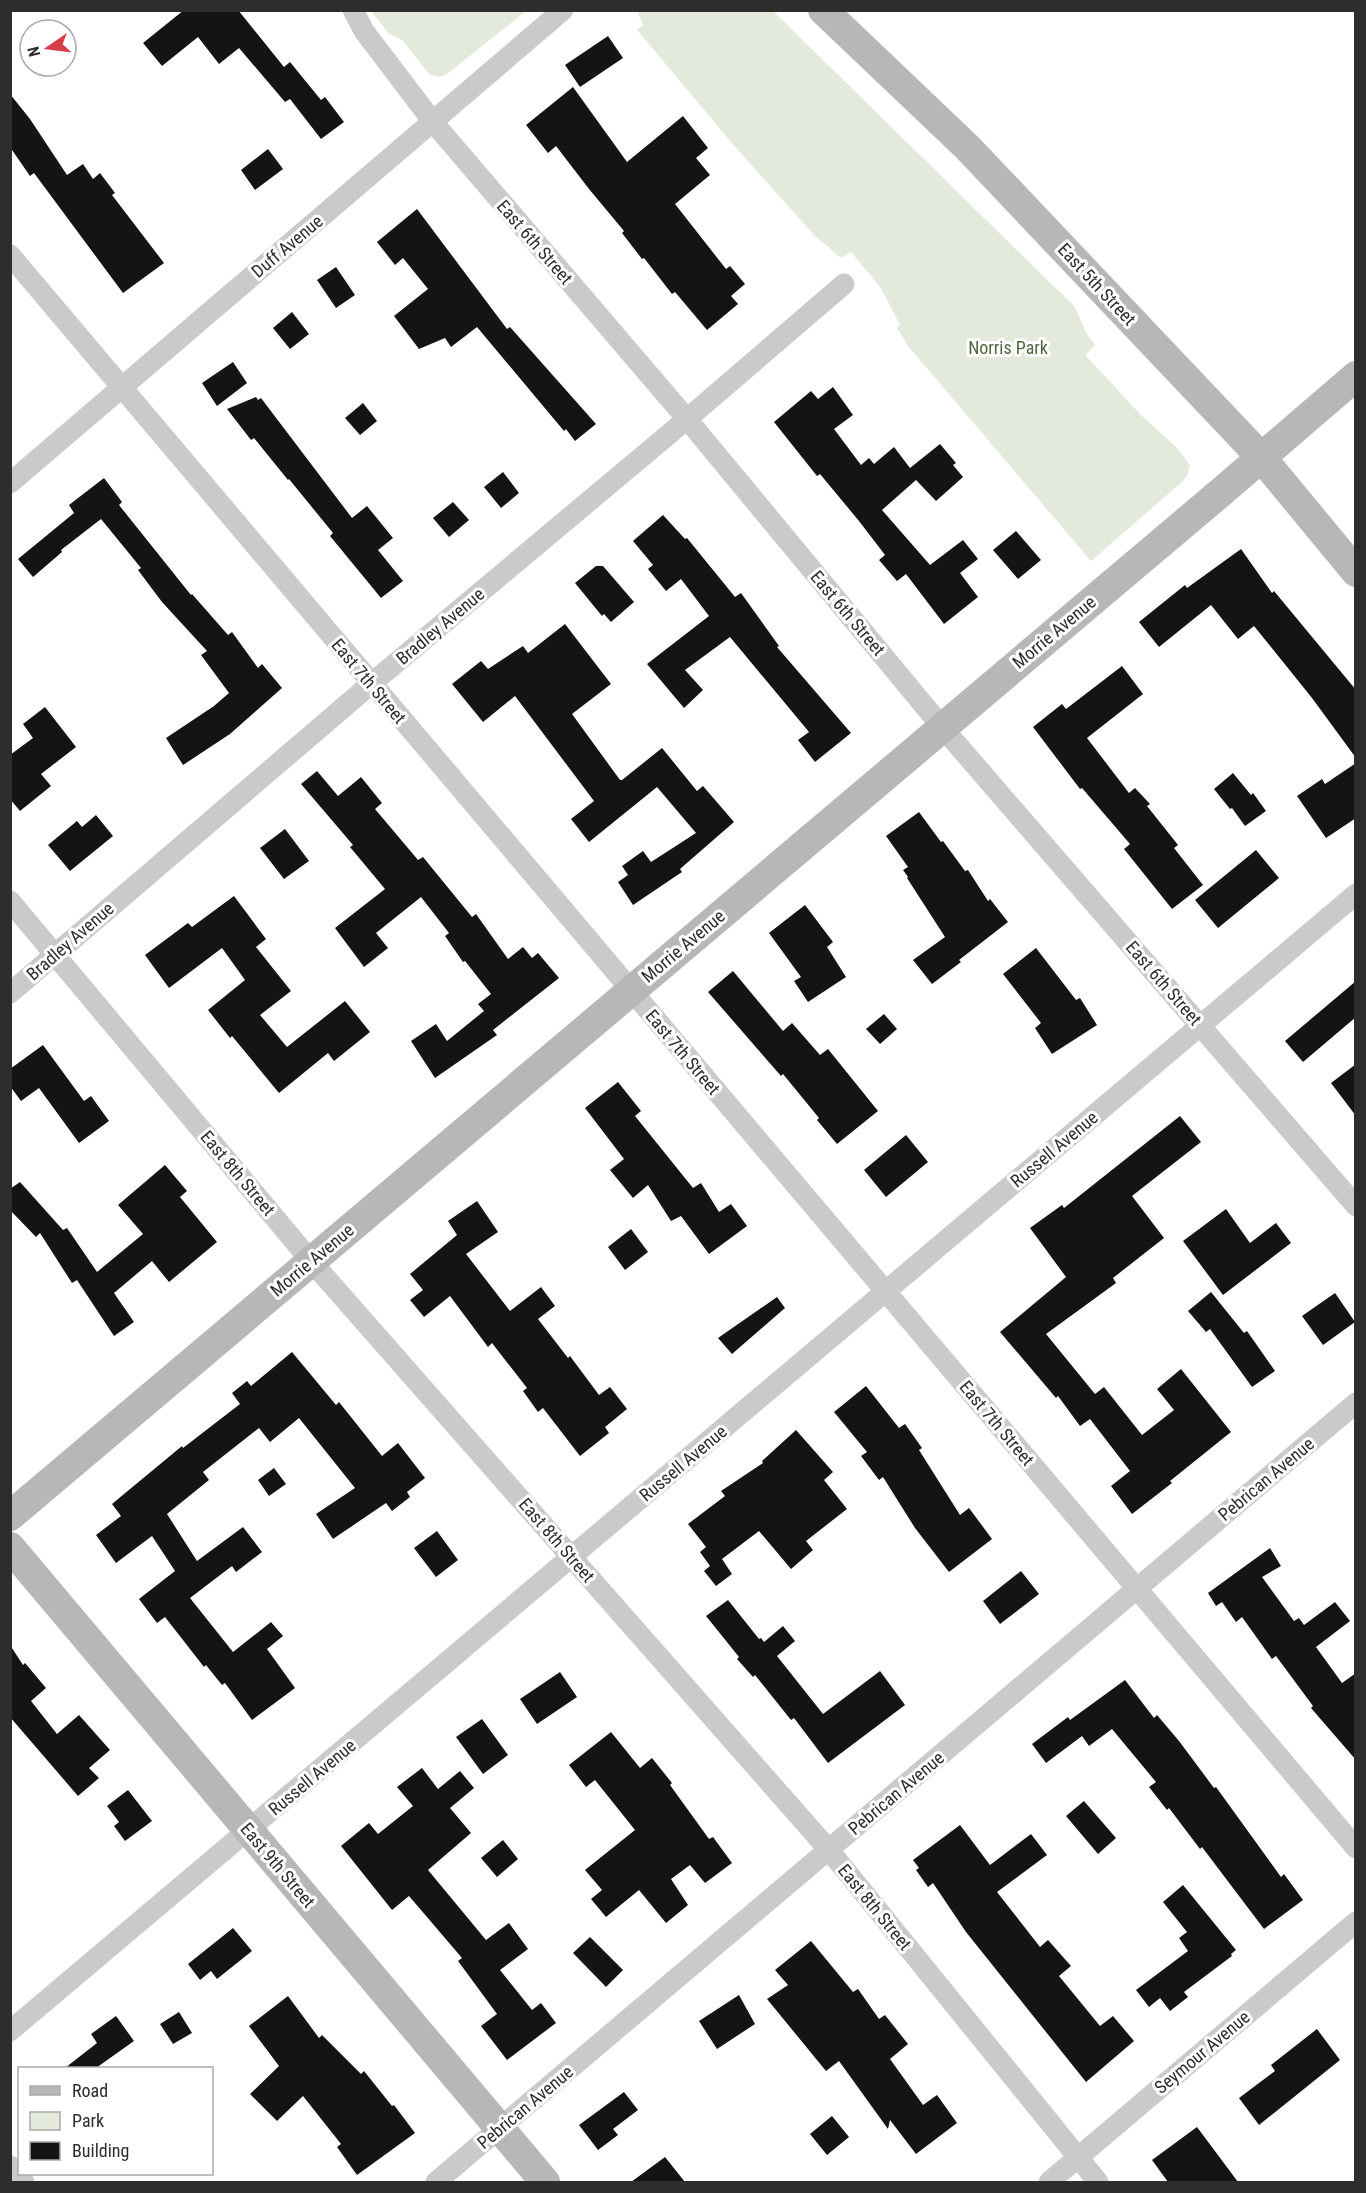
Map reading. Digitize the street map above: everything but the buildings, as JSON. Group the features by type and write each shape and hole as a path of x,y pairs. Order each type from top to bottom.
{"street":[{"name":"East 6th Street","path":"353,10 364,31 433,122 687,419 942,727 1356,1206"},
{"name":"Duff Avenue","path":"10,483 563,10"},
{"name":"East 5th Street","path":"822,10 967,147 1261,457 1356,572"},
{"name":"East 7th Street","path":"10,255 1356,1848"},
{"name":"Bradley Avenue","path":"10,993 844,284"},
{"name":"Morrie Avenue","path":"10,1516 1356,376"},
{"name":"Russell Avenue","path":"10,2031 1356,894"},
{"name":"East 8th Street","path":"10,901 311,1261 829,1850 1098,2182"},
{"name":"Pebrican Avenue","path":"436,2182 1356,1403"},
{"name":"East 9th Street","path":"10,1547 544,2182"},
{"name":"Seymour Avenue","path":"1049,2182 1356,1922"},
{"path":"10,2166 24,2182"}],"green space":[{"path":"371,11 526,11 447,74 439,77 430,75 402,40 389,34"},
{"name":"Norris Park","path":"637,11 773,11 1075,307 1086,333 1095,345 1085,355 1140,414 1175,446 1190,465 1187,476 1182,482 1091,561 908,346 897,328 900,325 881,288 851,252 841,258 815,236 731,142 637,30 643,25"}]}
